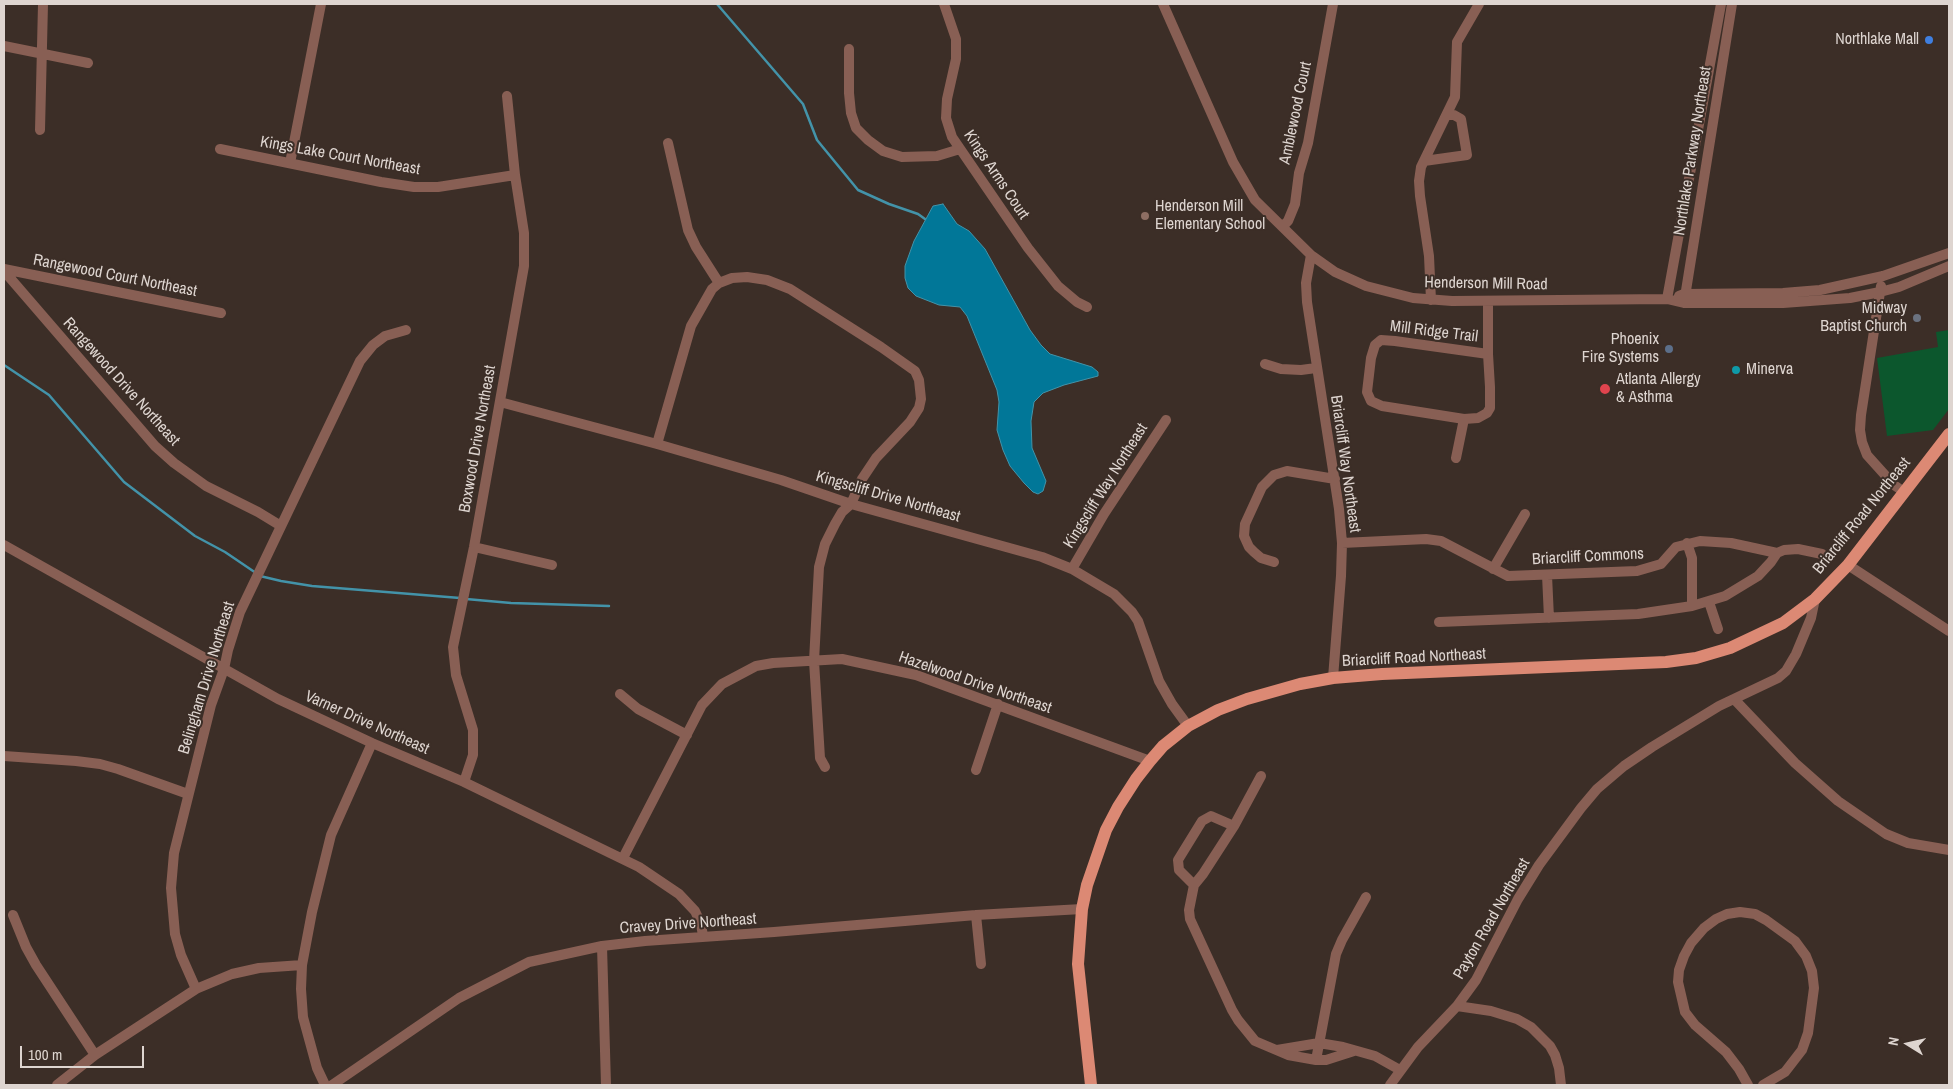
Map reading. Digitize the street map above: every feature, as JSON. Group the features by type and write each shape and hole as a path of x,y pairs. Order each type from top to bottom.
{"main road":[{"name":"Briarcliff Road Northeast","path":"1091,1085 1078,964 1086,884 1106,830 1136,778 1163,746 1188,726 1218,710 1247,699 1300,684 1333,678 1382,674 1666,662 1696,658 1730,648 1783,623 1814,599 1848,565 1949,434"}],"street":[{"path":"40,130 43,4"},
{"path":"290,163 321,4"},
{"name":"Kings Arms Court","path":"944,4 956,39 956,59 946,99 946,118 952,137 1028,248 1058,286 1076,302 1087,307"},
{"name":"Henderson Mill Road","path":"1163,4 1233,162 1255,200 1311,255 1335,272 1366,286 1412,298 1488,301 1667,299 1783,293 1820,290 1883,276 1949,253"},
{"name":"Amblewood Court","path":"1283,226 1288,221 1294,204 1308,143 1333,4"},
{"path":"1431,300 1429,256 1420,188 1421,167 1455,97 1457,42 1479,4"},
{"name":"Northlake Parkway Northeast","path":"1667,299 1721,4"},
{"name":"Northlake Parkway Northeast","path":"1684,298 1732,4"},
{"path":"4,46 88,62"},
{"path":"849,49 850,113 856,128 868,140 883,152 902,157 938,156 960,149"},
{"name":"Boxwood Drive Northeast","path":"464,782 473,755 473,730 456,675 453,647 474,547 524,266 524,233 506,96"},
{"path":"1424,161 1467,155 1461,119 1454,115 1447,115"},
{"path":"668,143 688,230 696,247 719,283"},
{"name":"Kings Lake Court Northeast","path":"220,149 381,182 414,186 438,187 515,175"},
{"name":"Briarcliff Way Northeast","path":"1311,255 1306,283 1307,302 1335,479 1342,543 1333,678"},
{"name":"Henderson Mill Road","path":"1684,298 1783,304 1850,298 1899,287 1949,266"},
{"name":"Rangewood Court Northeast","path":"4,270 221,313"},
{"name":"Rangewood Drive Northeast","path":"4,270 155,446 174,463 206,486 258,512 281,526"},
{"path":"1883,276 1860,430 1867,455 1894,485 1904,492"},
{"path":"657,444 691,326 708,295 719,283 732,278 748,277 767,280 790,289 915,371 919,380 921,399 918,408 910,422 876,458 862,479 851,504 834,524 825,544 820,567 814,661 820,758 825,768"},
{"name":"Mill Ridge Trail","path":"1488,301 1490,408 1487,413 1478,418 1464,420 1382,406 1371,401 1367,387 1370,343 1381,340 1395,340 1488,354"},
{"name":"Belingham Drive Northeast","path":"196,989 181,955 176,934 171,888 174,853 211,705 224,669 240,612 360,361 373,345 385,336 406,330"},
{"path":"1265,364 1281,369 1301,370 1316,368"},
{"name":"Kingscliff Drive Northeast","path":"500,402 657,444 781,480 851,504 1042,557 1072,569 1114,594 1132,612 1138,621 1160,681 1172,704 1188,726"},
{"name":"Kingscliff Way Northeast","path":"1072,569 1104,514 1166,420"},
{"path":"1456,458 1464,420"},
{"path":"1274,562 1261,558 1254,552 1249,547 1244,536 1245,524 1262,487 1272,473 1287,471 1335,479"},
{"path":"1492,569 1524,514"},
{"name":"Briarcliff Commons","path":"1342,543 1441,540 1508,576 1637,571 1654,568 1661,564 1679,543"},
{"path":"1679,543 1710,541 1777,552 1798,549 1822,554"},
{"path":"1679,543 1692,558 1692,606"},
{"name":"Varner Drive Northeast","path":"4,545 278,699 372,743 464,782 623,858 679,894 695,911 702,924 703,936"},
{"path":"474,547 552,565"},
{"path":"1439,622 1654,612 1692,606 1726,596 1758,576 1768,566 1777,552"},
{"path":"1848,565 1949,631"},
{"path":"1547,575 1549,618"},
{"name":"Payton Road Northeast","path":"1390,1085 1432,1030 1457,1006 1476,980 1513,908 1539,865 1597,789 1624,766 1652,747 1734,699 1778,678 1786,671 1796,654 1811,618 1814,599"},
{"path":"1709,602 1718,629"},
{"name":"Hazelwood Drive Northeast","path":"623,858 702,705 722,684 756,666 773,663 842,659 916,675 1150,761"},
{"path":"620,694 638,710 687,735"},
{"path":"1734,699 1795,763 1838,801 1886,834 1908,843 1949,850"},
{"path":"976,770 998,704"},
{"path":"325,1085 317,1068 303,1017 302,965 312,912 331,836 372,743"},
{"path":"4,756 76,760 100,764 118,768 188,794"},
{"path":"1261,776 1234,826 1194,885 1189,910 1190,919 1232,1010 1255,1041 1288,1055 1316,1060 1326,1060 1354,1051"},
{"path":"1194,885 1179,870 1178,860 1202,821 1211,816 1234,826"},
{"path":"1316,1060 1336,954 1366,897"},
{"name":"Cravey Drive Northeast","path":"332,1085 468,993 529,962 602,946 703,936 976,915 1082,909"},
{"path":"1748,1085 1726,1052 1695,1025 1685,1012 1678,982 1679,970 1684,956 1691,943 1704,928 1727,914 1740,912 1755,914 1795,941 1806,956 1813,980 1812,1010 1808,1033 1802,1050 1785,1072 1763,1085"},
{"path":"13,915 26,948 36,965 95,1054"},
{"path":"976,915 981,964"},
{"path":"602,946 606,1085"},
{"path":"57,1085 95,1054 196,989 232,974 259,968 302,965"},
{"path":"1457,1006 1491,1011 1517,1019 1531,1027 1550,1046 1559,1068 1561,1085"},
{"path":"1276,1050 1319,1043 1375,1056 1400,1070"}],"green space":[{"path":"1949,330 1949,409 1933,430 1887,436 1877,358 1938,347 1936,332"}],"water":[{"path":"943,204 957,224 969,231 985,249 1030,330 1041,345 1050,354 1092,367 1098,372 1098,376 1043,393 1034,402 1031,421 1032,448 1046,481 1043,491 1038,494 1033,492 1024,483 1010,466 1003,450 997,430 999,402 997,390 967,316 960,307 939,305 916,296 908,288 905,278 905,266 914,241 933,206"}],"waterway":[{"path":"717,4 803,104 817,140 858,190 918,214 925,219"},
{"path":"4,365 49,395 124,482 195,536 225,552 256,573"},
{"path":"260,576 312,586 460,598"},
{"path":"466,599 511,603 609,606"}],"place":[{"name":"Northlake Mall","path":"1929,40"},
{"name":"Henderson Mill Elementary School","path":"1145,216"},
{"name":"Midway Baptist Church","path":"1917,318"},
{"name":"Phoenix Fire Systems","path":"1669,349"},
{"name":"Minerva","path":"1736,370"},
{"name":"Atlanta Allergy & Asthma","path":"1605,389"}]}
